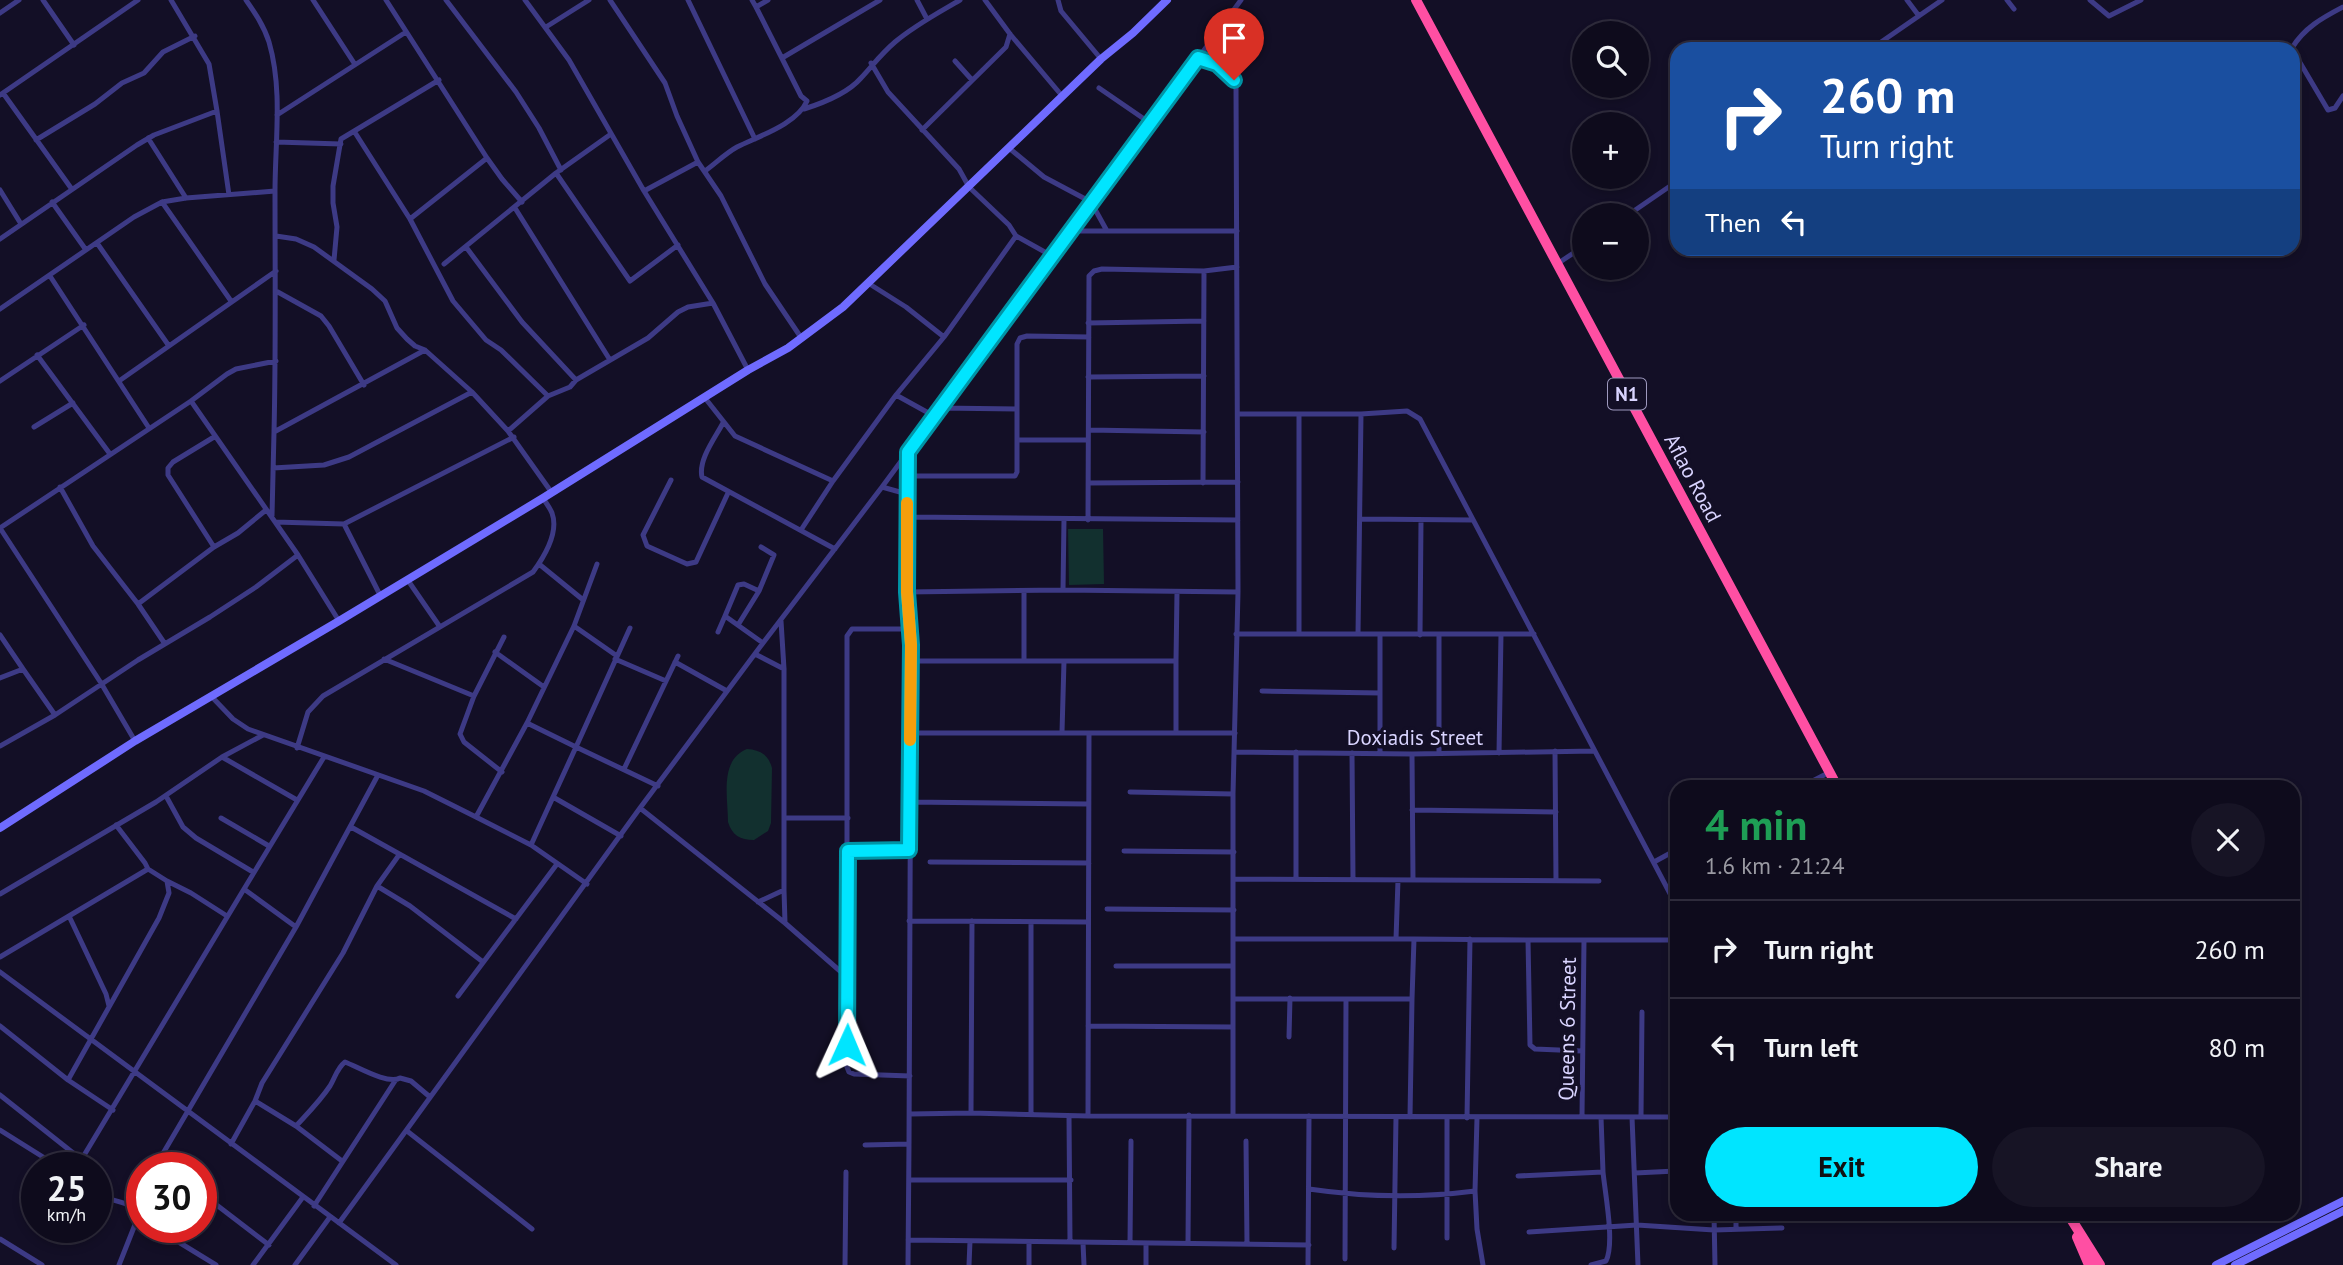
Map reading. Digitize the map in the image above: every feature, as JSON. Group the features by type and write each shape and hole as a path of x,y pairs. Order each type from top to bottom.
{"highway":[{"name":"Aflao Road","path":"1419,1 1834,780"},
{"path":"2072,1221 2089,1265"},
{"path":"2075,1228 2100,1265"}],"street":[{"path":"0,13 19,0"},
{"path":"43,0 74,45"},
{"path":"171,0 195,36 209,64 229,195"},
{"path":"247,0 269,43 277,115 274,520"},
{"path":"313,0 354,63"},
{"path":"386,0 486,158 522,202"},
{"path":"446,0 516,92 539,128 558,172 630,281 678,246"},
{"path":"525,0 569,60 644,191 713,303 748,370"},
{"path":"546,27 589,0"},
{"path":"610,0 665,83 698,162 721,196 765,284 802,338"},
{"path":"688,0 755,139"},
{"path":"752,0 801,96 807,101 820,103"},
{"path":"756,7 768,0"},
{"path":"782,58 880,0"},
{"path":"917,0 928,19"},
{"path":"705,171 734,148 771,131 804,109 849,89 896,41 960,0"},
{"path":"985,0 1063,97"},
{"path":"1058,0 1061,11 1101,59"},
{"path":"0,828 135,741 552,493 802,338 843,307 1101,59 1167,0"},
{"path":"339,1223 640,808 883,488 1241,0"},
{"path":"1907,0 1919,16"},
{"path":"1881,42 1942,0"},
{"path":"2007,0 2014,9"},
{"path":"2090,0 2109,16 2141,0"},
{"path":"71,188 1,94 135,1"},
{"path":"2297,42 2307,29 2343,7"},
{"path":"277,115 406,32"},
{"path":"1006,47 1010,34"},
{"path":"36,140 95,104 122,83 144,73 163,52 195,36"},
{"path":"922,130 1006,47 1018,43"},
{"path":"1208,46 1217,64 1234,80 1236,86 1238,592 1233,794 1233,1116"},
{"path":"1198,58 1217,64"},
{"path":"955,61 972,80"},
{"path":"872,63 888,92 959,169 969,187 1009,225 1016,236 1052,256"},
{"path":"2300,63 2328,110 2335,108 2343,96"},
{"path":"334,260 337,237 333,186 341,139 439,80"},
{"path":"1099,88 1150,123"},
{"path":"804,109 807,101"},
{"path":"0,239 71,188 148,138 217,111"},
{"path":"354,131 410,219 453,301 486,340 548,396"},
{"path":"444,264 558,172 611,134"},
{"path":"148,138 186,198"},
{"path":"276,142 341,144"},
{"path":"1009,148 1044,177 1091,202 1107,231"},
{"path":"410,219 486,158"},
{"path":"644,191 698,162"},
{"path":"1645,203 1670,186"},
{"path":"0,190 21,224"},
{"path":"0,297 3,307 134,217 162,202 275,191"},
{"path":"52,202 86,250"},
{"path":"162,202 231,301"},
{"path":"515,208 610,360"},
{"path":"1070,231 1237,230"},
{"path":"276,236 307,243 379,295 385,301 397,328 472,392 514,438 552,493"},
{"path":"800,530 896,395 944,337 1016,236"},
{"path":"96,243 169,346"},
{"path":"466,247 522,322 576,380"},
{"path":"1558,264 1572,254"},
{"path":"1088,520 1089,276 1094,271 1204,271 1237,267"},
{"path":"119,381 276,271"},
{"path":"1203,483 1204,271"},
{"path":"50,276 149,428"},
{"path":"868,282 944,337"},
{"path":"276,291 321,316 330,326 364,385"},
{"path":"508,431 548,396 570,387 576,380 648,338 678,312 688,307 713,303"},
{"path":"1088,323 1204,321"},
{"path":"0,381 84,325"},
{"path":"907,476 1012,477 1017,472 1017,344 1020,338 1088,337"},
{"path":"274,432 425,350"},
{"path":"37,355 110,454"},
{"path":"135,741 102,683 0,528 236,369 276,361"},
{"path":"1088,377 1204,376"},
{"path":"273,468 324,465 349,457 472,392"},
{"path":"896,395 934,416"},
{"path":"705,398 723,423 741,439 833,481"},
{"path":"191,401 298,555 339,621"},
{"path":"34,427 73,403"},
{"path":"940,408 1017,409"},
{"path":"1238,414 1361,414 1407,411 1417,415 1670,893"},
{"path":"1299,414 1299,633"},
{"path":"1358,634 1361,414"},
{"path":"723,423 706,456 702,477 835,549"},
{"path":"1089,429 1204,432"},
{"path":"214,437 173,462 168,468 168,475 214,547"},
{"path":"274,520 344,524 514,438"},
{"path":"1018,440 1088,440"},
{"path":"908,452 907,592 911,629 908,1265"},
{"path":"671,480 643,535 644,541 687,564 696,562 728,493"},
{"path":"1088,483 1238,482"},
{"path":"60,487 93,546 165,644"},
{"path":"883,488 907,495"},
{"path":"297,748 308,712 323,696 533,572 539,564 554,525 552,514 543,498"},
{"path":"138,604 266,510"},
{"path":"907,517 1238,520"},
{"path":"1063,590 1064,519"},
{"path":"1361,519 1473,520"},
{"path":"1420,635 1421,520"},
{"path":"344,524 380,595"},
{"path":"738,625 759,591 774,555 761,547"},
{"path":"0,746 55,715 256,587 298,555"},
{"path":"539,564 582,599"},
{"path":"476,817 502,772 574,626 597,565"},
{"path":"407,579 440,627"},
{"path":"718,632 738,584 759,591"},
{"path":"1024,591 1024,660"},
{"path":"907,592 1238,592"},
{"path":"1177,592 1177,732"},
{"path":"726,616 763,643"},
{"path":"781,619 784,669 785,923"},
{"path":"574,626 616,657 666,681"},
{"path":"531,845 630,628"},
{"path":"910,1076 854,1074 849,1072 847,1067 847,636 852,629 911,629"},
{"path":"1499,753 1501,634"},
{"path":"1236,635 1534,634"},
{"path":"0,635 55,715"},
{"path":"1380,635 1380,753"},
{"path":"502,772 464,741 460,734 474,696 504,636"},
{"path":"1439,636 1439,753"},
{"path":"495,652 544,687"},
{"path":"755,654 784,669"},
{"path":"384,659 474,696"},
{"path":"624,769 676,659 727,691"},
{"path":"911,661 1176,661"},
{"path":"1062,732 1064,661"},
{"path":"0,678 23,669"},
{"path":"1262,691 1380,693"},
{"path":"211,696 233,719 263,735 424,791 531,845 587,884"},
{"path":"527,723 658,786"},
{"path":"910,733 1235,733"},
{"path":"1088,1116 1089,733"},
{"path":"0,894 166,796 222,757 263,735"},
{"path":"1555,751 1556,880"},
{"name":"Doxiadis Street","path":"1235,752 1412,754 1594,751"},
{"path":"1296,752 1296,878"},
{"path":"1352,753 1353,879"},
{"path":"1412,754 1413,879"},
{"path":"222,757 297,800"},
{"path":"87,1152 324,757"},
{"path":"1814,780 1830,772"},
{"path":"165,1152 296,927 378,775"},
{"path":"1130,792 1233,794"},
{"path":"166,796 183,827 196,838 253,872"},
{"path":"553,797 621,836"},
{"path":"910,802 1088,804"},
{"path":"640,808 785,923 848,978"},
{"path":"1412,810 1556,813"},
{"path":"221,818 269,846"},
{"path":"785,818 848,818"},
{"path":"116,825 148,869 227,916"},
{"path":"351,827 516,919"},
{"path":"848,851 909,850"},
{"path":"1124,851 1234,852"},
{"path":"1654,862 1670,853"},
{"path":"231,1144 256,1101 262,1083 343,953 377,886 399,855"},
{"path":"930,862 1089,863"},
{"path":"458,996 557,864"},
{"path":"0,957 148,869"},
{"path":"1233,879 1598,881"},
{"path":"1396,939 1398,880"},
{"path":"68,1080 159,918 169,893 167,881"},
{"path":"377,886 410,906 483,962"},
{"path":"244,889 296,927"},
{"path":"758,902 784,890"},
{"path":"1107,909 1234,910"},
{"path":"69,916 106,994 109,1006"},
{"path":"909,921 1088,922"},
{"path":"971,1113 972,921"},
{"path":"1031,922 1031,1114"},
{"path":"1234,939 1670,940"},
{"path":"1410,1117 1414,939"},
{"path":"1467,1118 1470,939"},
{"path":"1528,940 1530,1045 1535,1049 1582,1051"},
{"name":"Queens 6 Street","path":"1582,1118 1584,940"},
{"path":"1116,966 1233,966"},
{"path":"0,972 396,1265"},
{"path":"1289,1037 1290,998"},
{"path":"1234,999 1412,999"},
{"path":"1345,1259 1346,999"},
{"path":"1641,1117 1642,1012"},
{"path":"0,1026 68,1080 113,1110"},
{"path":"1088,1026 1233,1027"},
{"path":"296,1126 317,1104 332,1083 340,1065 345,1062 395,1081 411,1081 430,1097"},
{"path":"314,1206 395,1081"},
{"path":"0,1095 72,1152"},
{"path":"256,1101 296,1126 342,1161"},
{"path":"910,1114 1670,1117"},
{"path":"1188,1242 1189,1115"},
{"path":"1069,1116 1070,1242"},
{"path":"1308,1265 1309,1116"},
{"path":"1632,1116 1638,1265"},
{"path":"1394,1248 1396,1117"},
{"path":"1447,1117 1447,1238"},
{"path":"1591,1265 1609,1258 1601,1117"},
{"path":"1477,1118 1475,1191 1483,1265"},
{"path":"0,1129 36,1152"},
{"path":"407,1131 533,1229"},
{"path":"1129,1242 1131,1141"},
{"path":"1246,1141 1247,1244"},
{"path":"865,1144 909,1144"},
{"path":"1635,1173 1670,1171"},
{"path":"845,1265 846,1172"},
{"path":"1518,1176 1603,1172"},
{"path":"909,1180 1071,1180"},
{"path":"1309,1189 1346,1194 1446,1194 1475,1191"},
{"path":"253,1265 303,1197"},
{"path":"2216,1265 2343,1201"},
{"path":"217,1205 269,1245"},
{"path":"2235,1265 2343,1211"},
{"path":"295,1265 330,1217"},
{"path":"1714,1221 1715,1265"},
{"path":"1736,1221 1736,1228"},
{"path":"1529,1232 1637,1225 1714,1230 1782,1228"},
{"path":"0,1239 42,1265"},
{"path":"908,1240 1309,1245"},
{"path":"969,1265 970,1241"},
{"path":"1083,1242 1084,1265"},
{"path":"119,1265 129,1243"},
{"path":"180,1243 216,1265"},
{"path":"1029,1243 1029,1265"},
{"path":"1146,1243 1146,1265"}],"green space":[{"path":"1068,529 1103,529 1104,584 1069,585"},
{"path":"747,749 763,754 772,768 771,823 768,831 754,840 737,836 728,822 729,771 738,754"}],"slow traffic":[{"path":"907,503 907,592 911,629 910,740"}],"route":[{"path":"847,1045 848,851 909,850 911,629 907,592 908,452 1198,58 1217,64 1234,80"}]}
